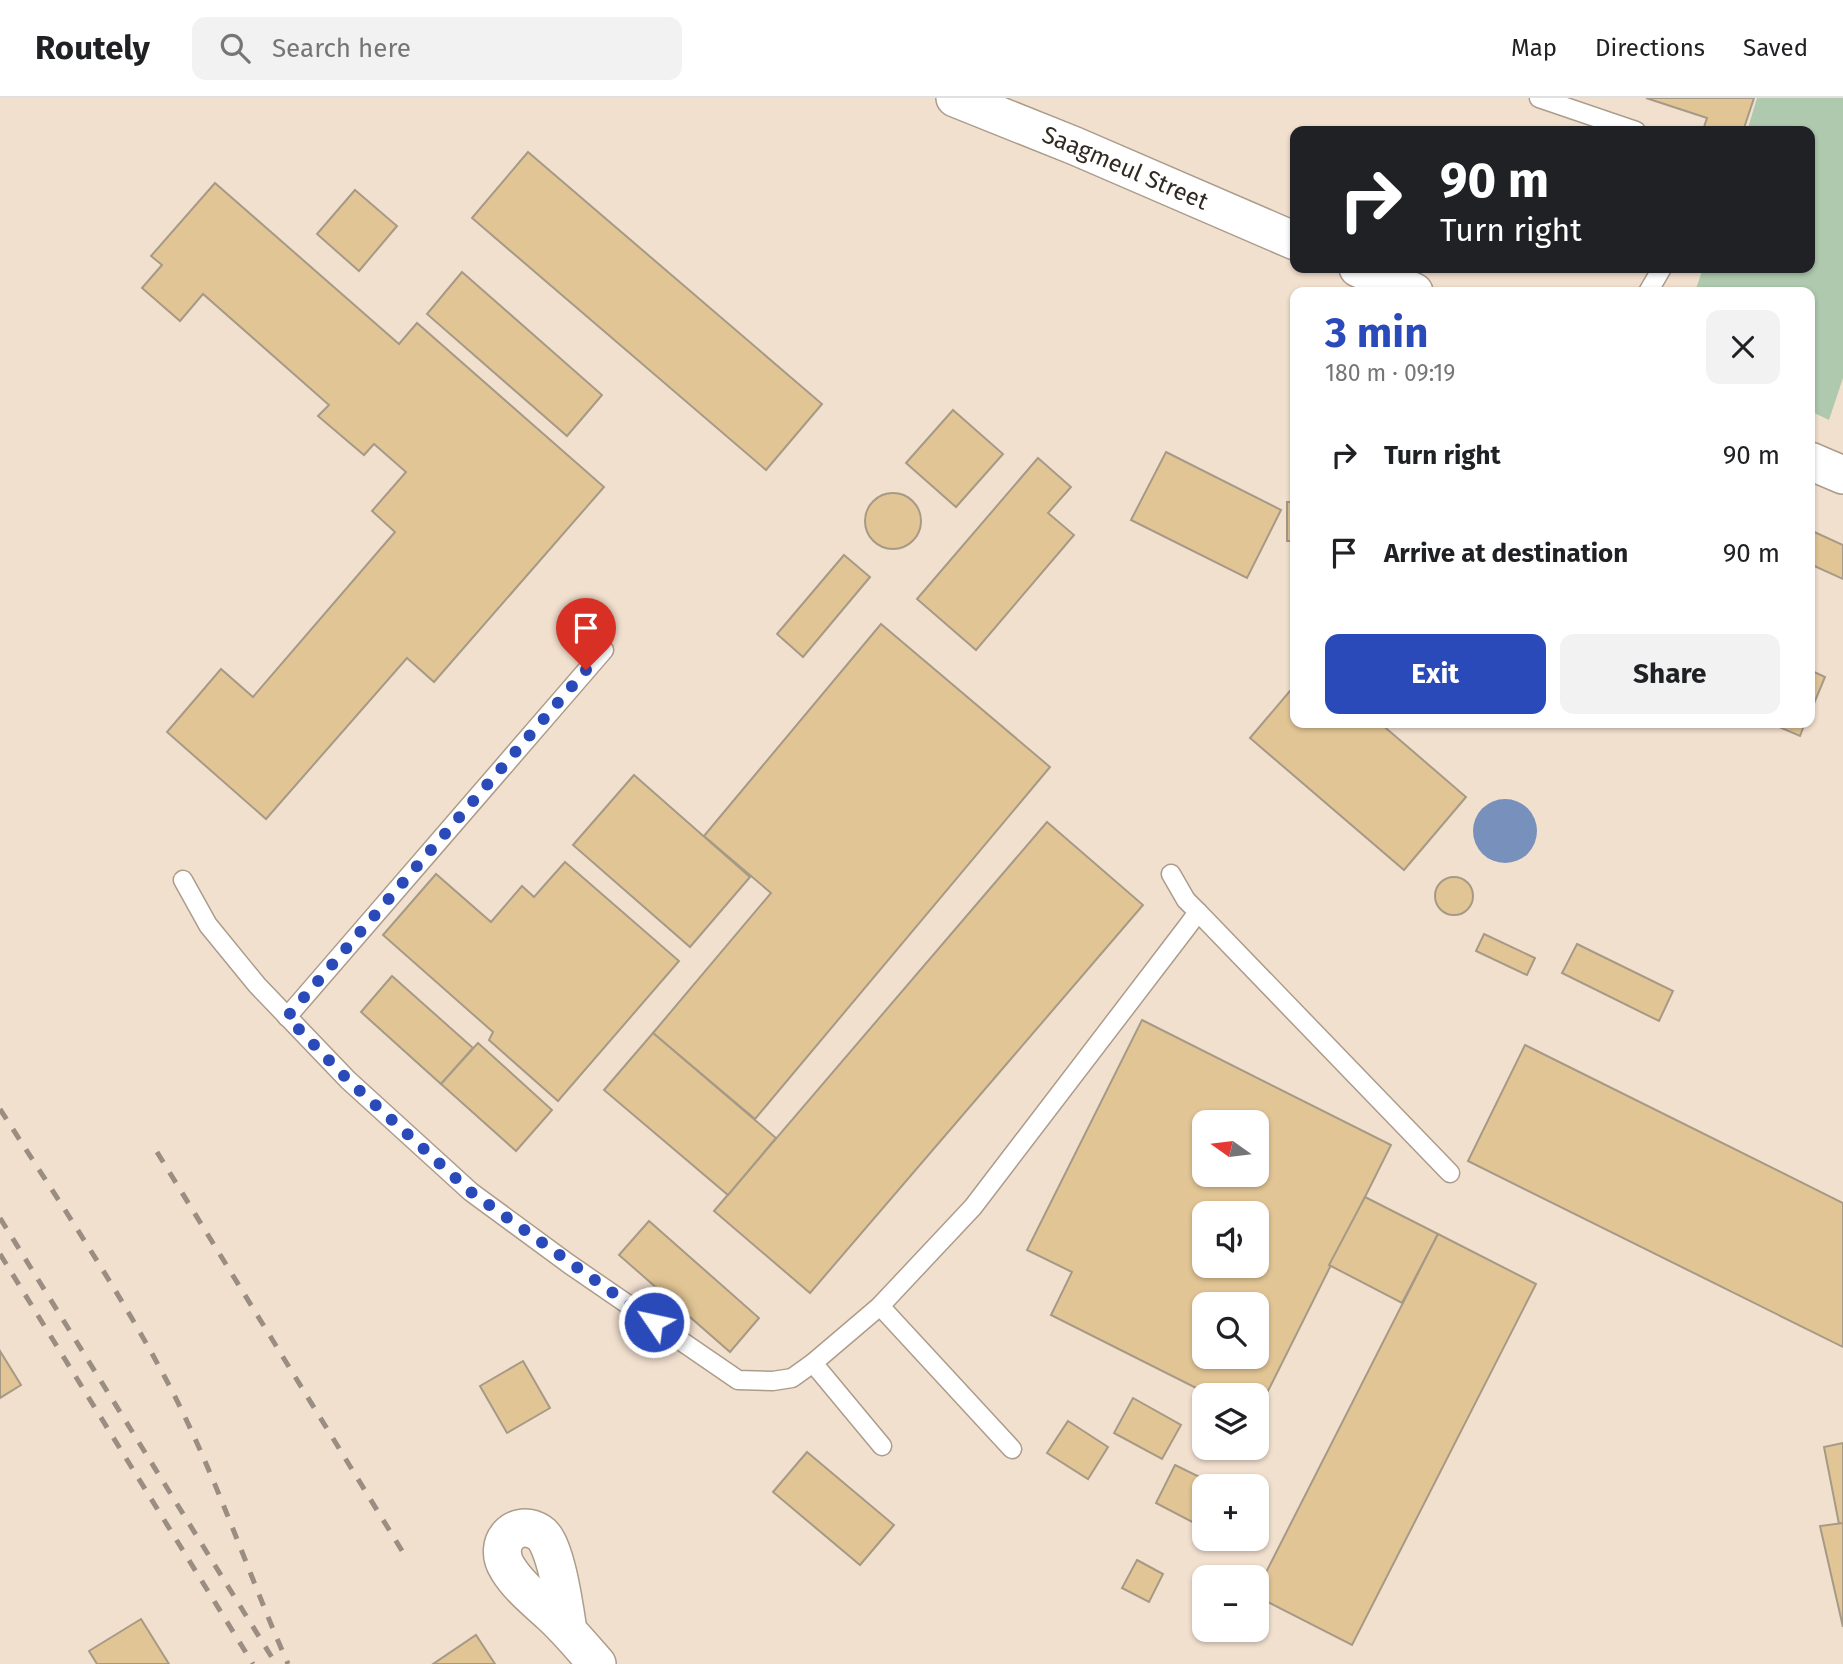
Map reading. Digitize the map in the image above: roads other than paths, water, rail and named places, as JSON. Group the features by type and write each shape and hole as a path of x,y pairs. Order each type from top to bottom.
{"street":[{"name":"Saagmeul Street","path":"955,98 1076,146 1290,239"},
{"path":"1370,273 1403,287"},
{"path":"1815,463 1843,475"},
{"path":"568,1631 597,1664"}],"lane":[{"path":"1539,98 1621,126"},
{"path":"287,1017 604,650"},
{"path":"1171,874 1186,900 1450,1173"},
{"path":"183,880 208,925 257,985 348,1080 471,1192 569,1264 738,1380 773,1381 792,1378 880,1306 973,1207 1198,912"},
{"path":"880,1306 1012,1449"},
{"path":"813,1363 882,1446"}],"water":[{"path":"1499,799 1511,799 1528,808 1535,819 1535,843 1528,854 1511,863 1499,863 1487,858 1478,849 1473,837 1473,825 1478,813 1487,804"}],"railway":[{"path":"0,1109 109,1280 169,1385 202,1453 288,1664"},
{"path":"157,1152 404,1554"},
{"path":"0,1218 276,1664"},
{"path":"0,1254 253,1664"}]}
